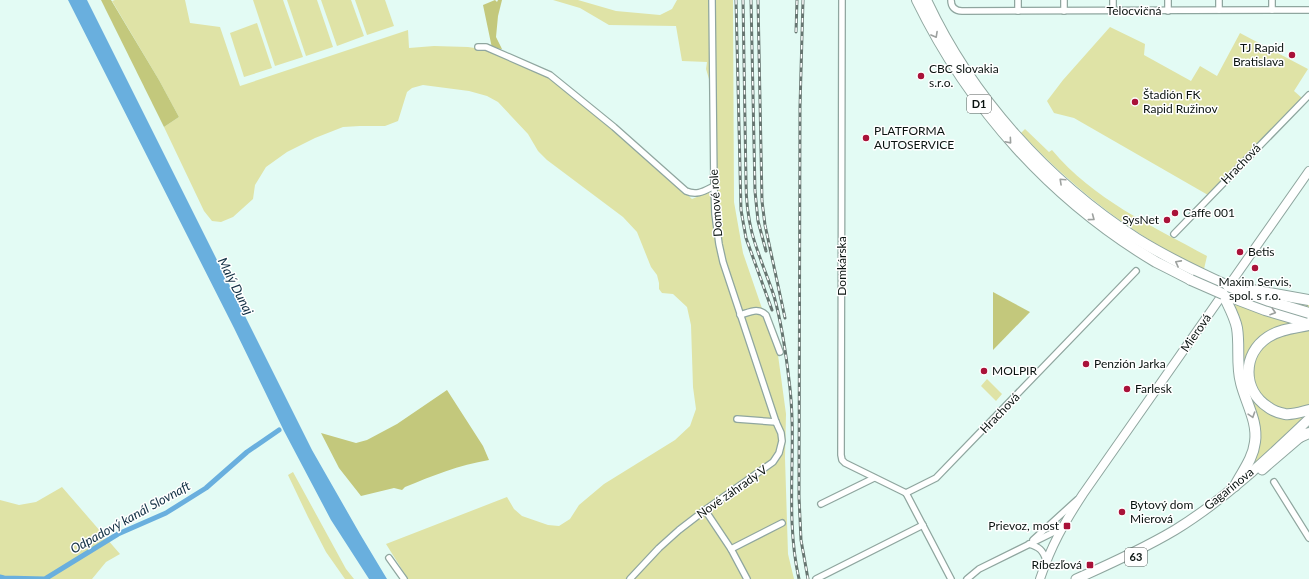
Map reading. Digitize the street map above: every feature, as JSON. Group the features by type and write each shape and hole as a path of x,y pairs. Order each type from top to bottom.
{"highway":[{"name":"D1","path":"917,0 941,46 973,96 996,126 1036,169 1062,194 1107,230 1158,262 1226,290 1265,310 1309,324"},
{"name":"D1","path":"926,0 941,29 966,70 1000,117 1041,162 1067,186 1113,222 1193,276"},
{"path":"1235,486 1248,463 1256,439 1253,419 1239,375 1237,329 1226,290 1249,289 1309,300"},
{"name":"D1","path":"1226,290 1309,313"},
{"path":"1309,324 1284,330 1269,337 1257,347 1251,356 1249,370 1250,383 1253,391 1260,401 1272,410 1286,414 1309,410"}],"main road":[{"name":"Gagarinova","path":"1076,579 1110,564 1176,529 1235,486 1309,419"},
{"name":"Gagarinova","path":"1091,579 1144,554 1223,503 1304,435 1309,429"}],"street":[{"name":"Domové role","path":"712,0 714,186 715,214 719,244 723,262 776,422"},
{"name":"Domkárska","path":"842,0 841,455 842,460 845,463 906,493"},
{"name":"Telocvičná","path":"951,0 953,8 959,11 1309,10"},
{"path":"1018,0 1018,11"},
{"path":"1064,0 1064,11"},
{"path":"1114,0 1114,11"},
{"path":"1168,0 1168,11"},
{"path":"1219,0 1219,10"},
{"path":"1272,0 1272,10"},
{"path":"478,47 486,48 550,75 614,127 686,191 693,194 700,193 714,186"},
{"name":"Hrachová","path":"1174,234 1309,95"},
{"name":"Mierová","path":"1040,579 1046,560 1064,524 1083,494 1309,171"},
{"name":"Hrachová","path":"906,493 936,478 1136,271"},
{"path":"740,315 756,310 762,311 766,315 780,352"},
{"path":"737,419 776,422"},
{"name":"Nové záhrady V","path":"630,579 659,548 705,510 769,466 776,459 781,448 782,441 781,433 776,422"},
{"path":"821,504 874,478"},
{"path":"1274,482 1309,538"},
{"path":"906,493 951,579"},
{"name":"Mierová","path":"1029,544 1083,494"},
{"path":"705,510 731,549 746,579"},
{"path":"731,549 782,523"},
{"name":"Mierová","path":"967,579 980,570 1054,532 1064,524"},
{"path":"816,579 922,525"},
{"path":"1029,544 1036,546 1042,551 1046,560"},
{"path":"389,558 404,579"}],"green space":[{"path":"101,0 111,0 159,80 179,117 164,127"},
{"path":"185,0 190,23 220,27 240,86 408,30 409,48 434,46 468,47 488,50 548,77 645,157 692,199 716,189 713,0 733,0 734,202 743,253 778,355 786,414 785,458 788,554 794,579 408,579 386,544 507,497 514,509 522,516 548,525 559,526 570,519 579,505 604,484 675,440 690,426 696,409 693,387 691,325 687,307 673,294 662,293 659,289 657,275 651,267 637,232 623,217 547,160 538,151 528,134 498,102 487,96 469,91 423,85 412,88 407,92 398,121 385,126 343,127 315,138 287,152 266,167 255,185 253,199 233,217 221,222 212,221 204,211 164,127 179,117 112,1"},
{"path":"253,0 283,0 303,57 275,66"},
{"path":"287,0 317,0 333,47 306,56"},
{"path":"321,0 351,0 364,36 337,46"},
{"path":"355,0 385,0 394,26 367,35"},
{"path":"495,0 497,2 498,0 502,0 498,16 496,37 502,49 492,48 483,5"},
{"path":"553,0 578,0 616,11 660,15 672,9 677,0 709,0 709,79 706,69 707,62 682,61 676,26 609,25 580,8"},
{"path":"257,23 272,68 244,77 230,33"},
{"path":"1110,27 1145,44 1144,55 1191,81 1200,66 1217,76 1240,33 1308,69 1294,91 1302,98 1208,195 1074,118 1054,113 1047,101 1063,80"},
{"path":"1025,129 1049,152 1052,150 1086,183 1105,197 1124,210 1207,256 1204,269 1153,242 1106,210 1041,154 1021,133"},
{"path":"993,292 1030,312 993,350"},
{"path":"1232,305 1309,305 1309,415 1252,466 1258,451 1243,379 1243,346 1240,317"},
{"path":"987,379 1002,394 996,401 981,386"},
{"path":"447,390 483,446 489,460 446,471 405,487 402,490 394,488 361,496 339,468 321,433 356,443 367,440 397,424"},
{"path":"293,472 346,569 354,579 345,579 326,552 288,475"},
{"path":"62,487 120,554 106,562 92,579 0,579 0,500 19,505 36,502"}],"water":[{"path":"68,0 87,0 312,450 387,579 369,579 331,520 284,431 234,328"}],"waterway":[{"name":"Odpadový kanál Slovnaft","path":"0,577 45,579 118,534 166,513 206,488 247,452 279,430"}],"railway":[{"path":"736,0 741,210 746,238 772,310"},
{"path":"743,0 746,189 748,215 757,249 777,306 789,380 792,430 792,529 799,579"},
{"path":"751,0 755,191 758,221 766,251"},
{"path":"758,0 762,201 765,225 785,318"},
{"path":"796,32 797,0"},
{"path":"803,0 800,107 799,497 801,540 808,579"}],"place":[{"name":"TJ Rapid Bratislava","path":"1292,55"},
{"name":"CBC Slovakia s.r.o.","path":"921,76"},
{"name":"Štadión FK Rapid Ružinov","path":"1135,102"},
{"name":"PLATFORMA AUTOSERVICE","path":"866,138"},
{"name":"Caffe 001","path":"1175,213"},
{"name":"SysNet","path":"1167,220"},
{"name":"Betis","path":"1240,252"},
{"name":"Maxim Servis, spol. s r.o.","path":"1255,268"},
{"name":"Penzión Jarka","path":"1086,364"},
{"name":"MOLPIR","path":"984,371"},
{"name":"Farlesk","path":"1127,389"},
{"name":"Bytový dom Mierová","path":"1122,512"},
{"name":"Prievoz, most","path":"1067,526"},
{"name":"Ríbezľová","path":"1090,565"}],"water label":[{"name":"Malý Dunaj","path":"236,286"}]}
